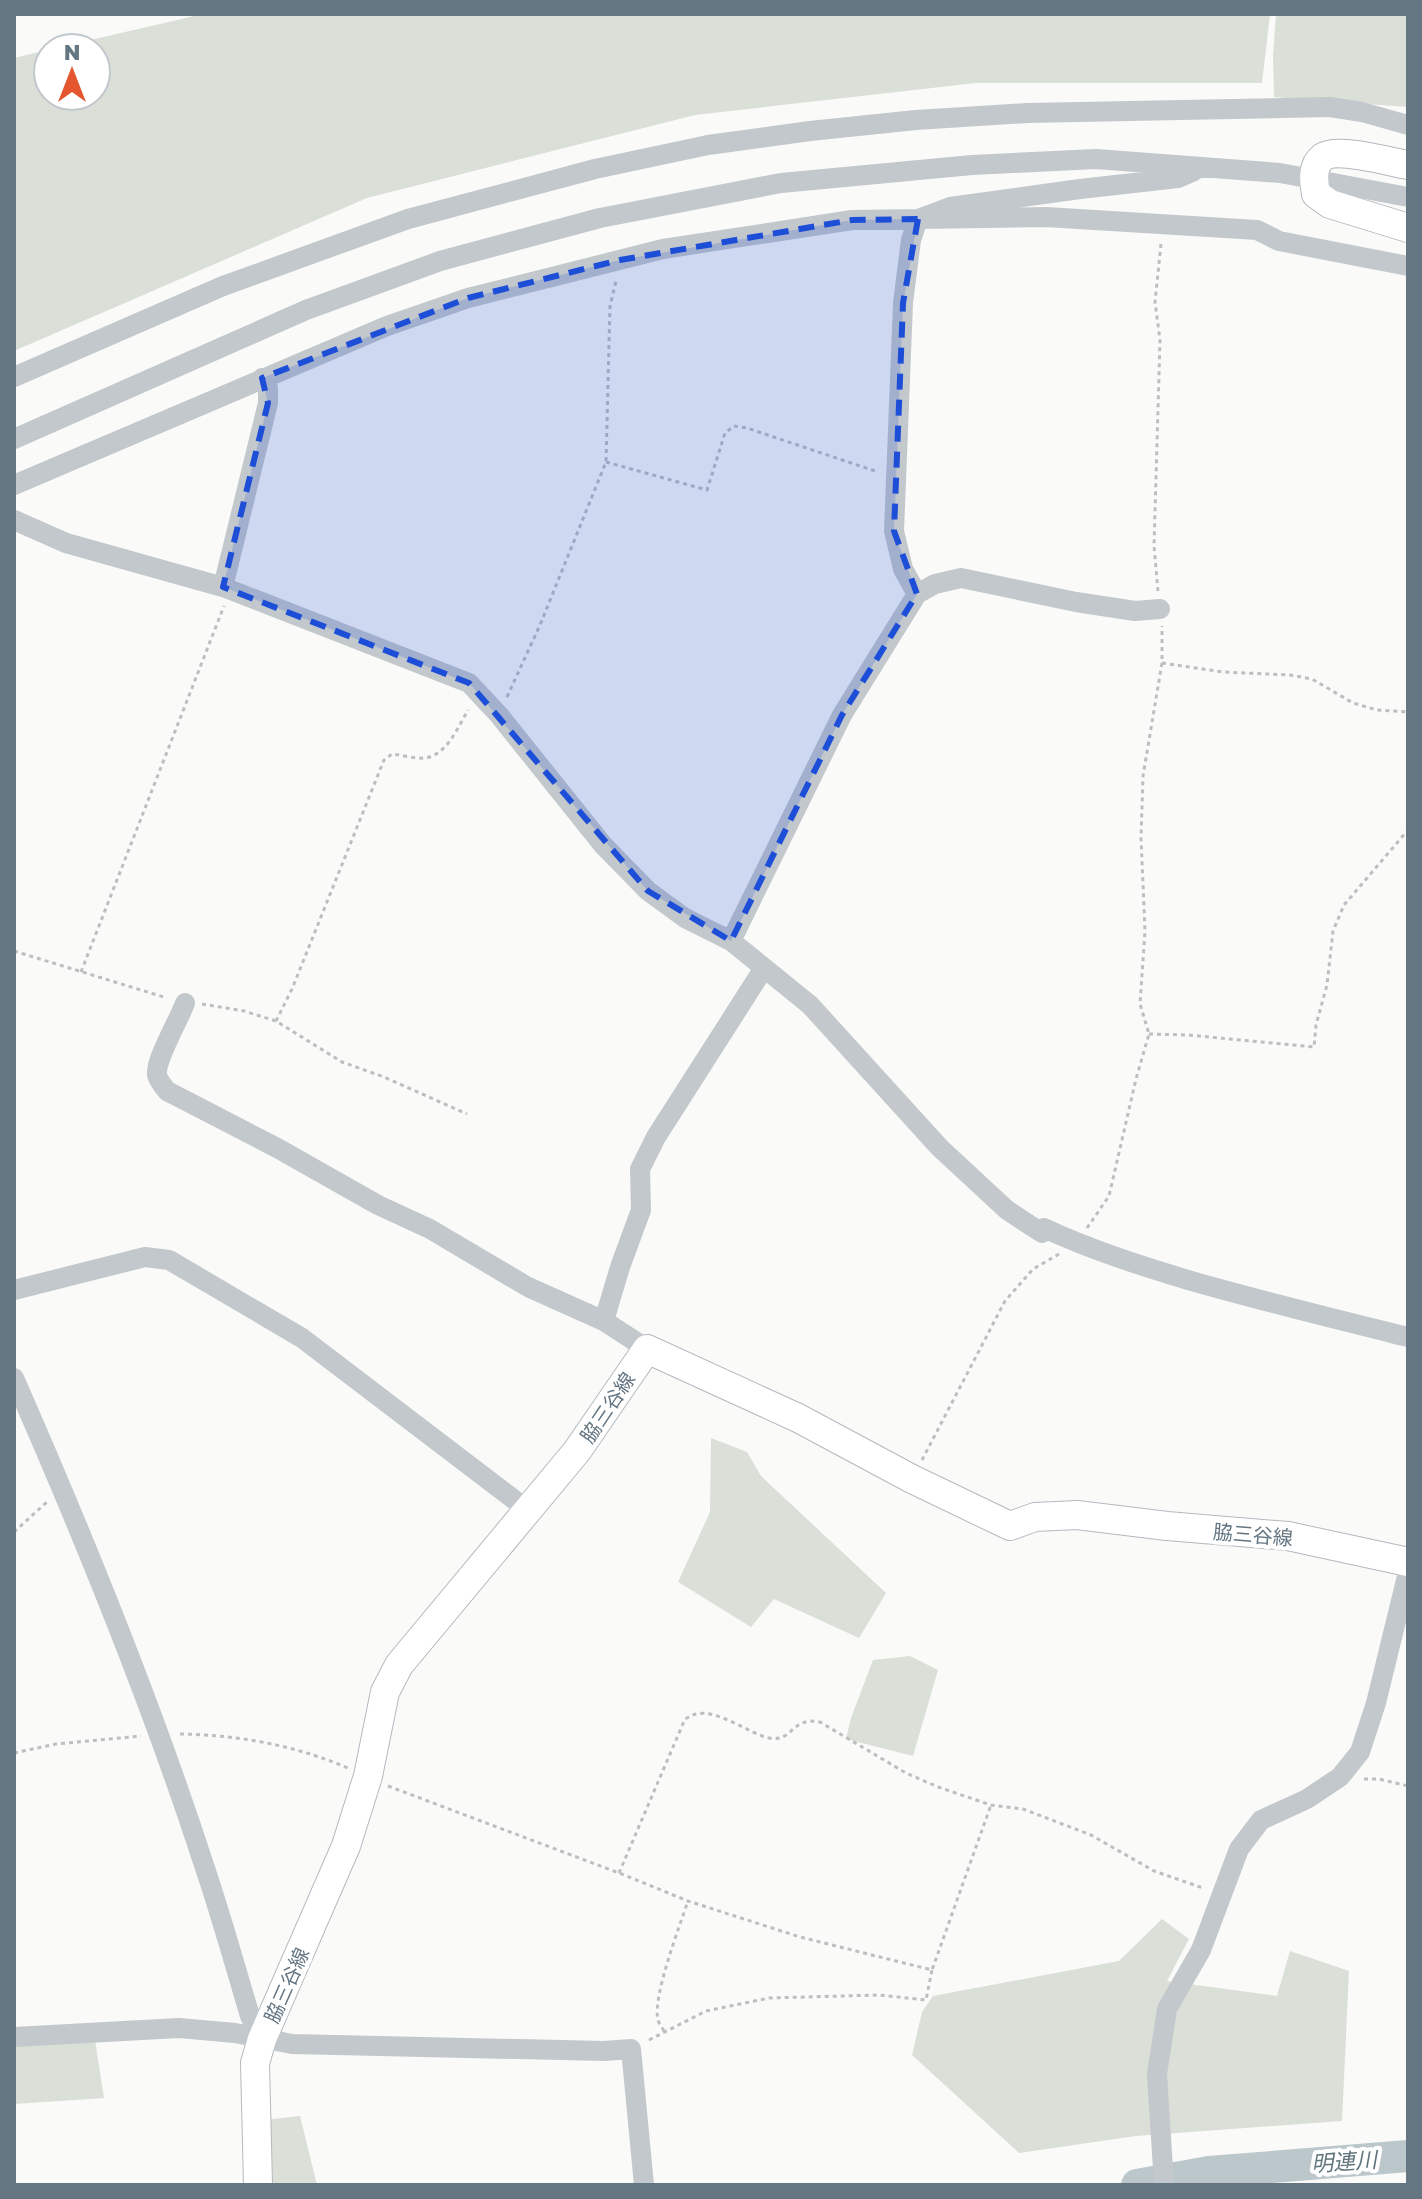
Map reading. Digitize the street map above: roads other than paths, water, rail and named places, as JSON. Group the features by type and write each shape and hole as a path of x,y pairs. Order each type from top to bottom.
{"main road":[{"path":"1408,165 1337,153 1323,158 1313,178 1316,194 1330,204 1408,228"},
{"name":"脇三谷線","path":"258,2185 255,2063 262,2039 346,1846 368,1776 385,1692 399,1665 577,1451 647,1349 798,1418 912,1479 1010,1526 1035,1517 1077,1515 1288,1536 1408,1562"}],"street":[{"path":"14,377 223,286 408,219 595,169 708,145 916,120 1027,113 1330,107 1408,125"},
{"path":"14,439 306,310 440,261 600,218 781,183 972,165 1096,159 1280,173 1408,197"},
{"path":"918,219 950,207 1178,178 1201,168"},
{"path":"14,485 387,326 468,298 663,249 852,220 1046,217 1257,230 1279,241 1408,266"},
{"path":"917,594 903,569 894,531 903,303 911,240 918,219"},
{"path":"227,588 268,403 268,388 262,378"},
{"path":"14,520 66,543 227,588 469,683 499,715 603,845 648,891 685,918 731,941 810,1005 940,1148 1007,1210 1042,1233 1044,1228 1123,1260 1242,1295 1408,1337"},
{"path":"731,941 842,715 917,594 935,584 961,578 1076,602 1135,611 1160,609"},
{"path":"604,1321 641,1210 640,1169 656,1137 764,968"},
{"path":"185,1003 158,1063 157,1077 167,1091 378,1205 430,1229 528,1287 604,1321 647,1349"},
{"path":"14,1290 145,1257 169,1260 302,1338 529,1511"},
{"path":"14,1378 62,1487 158,1734 204,1865 250,2016 262,2039"},
{"path":"1164,2185 1157,2074 1167,2009 1201,1950 1239,1849 1261,1820 1307,1799 1340,1777 1360,1752 1376,1703 1408,1572"},
{"path":"14,2037 179,2028 235,2033 292,2044 631,2049 644,2185"}],"waterway":[{"name":"明連川","path":"1137,2185 1209,2172 1408,2156"}]}
